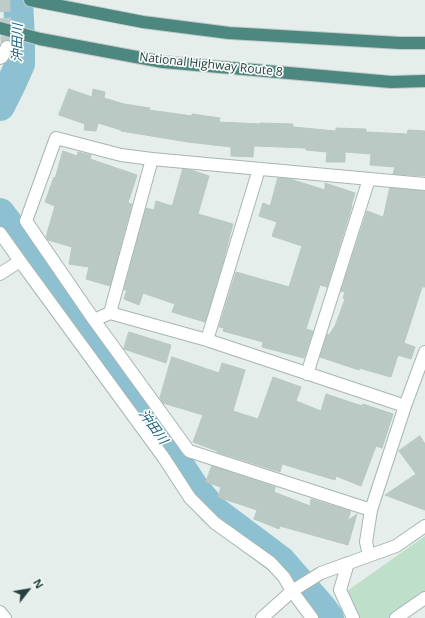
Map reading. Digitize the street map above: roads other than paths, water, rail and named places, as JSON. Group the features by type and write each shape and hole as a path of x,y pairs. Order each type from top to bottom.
{"highway":[{"path":"30,0 143,22 229,32 400,44 425,43"},
{"name":"National Highway Route 8","path":"0,28 40,39 163,62 392,82 425,82"}],"street":[{"path":"0,58 7,47"},
{"path":"371,510 189,451 94,320 26,221 56,138 121,155 152,159 425,184"},
{"path":"110,313 152,159"},
{"path":"207,340 259,168"},
{"path":"307,374 369,179"},
{"path":"0,233 164,458 190,498 215,523 271,563 284,577 292,591 312,618"},
{"path":"0,274 20,261"},
{"path":"94,320 110,313 207,340 405,406"},
{"path":"369,555 366,542 371,510 405,406 425,352"},
{"path":"262,618 292,591 321,573 396,546 425,526"},
{"path":"348,563 340,590 353,618"},
{"path":"396,618 425,598"},
{"path":"0,612 5,618"}],"waterway":[{"name":"沖田川","path":"0,106 20,64 18,0"},
{"name":"沖田川","path":"0,213 31,254 159,434 193,486 213,510 281,561 329,618"}],"tunnel":[{"path":"4,0 7,47"}]}
